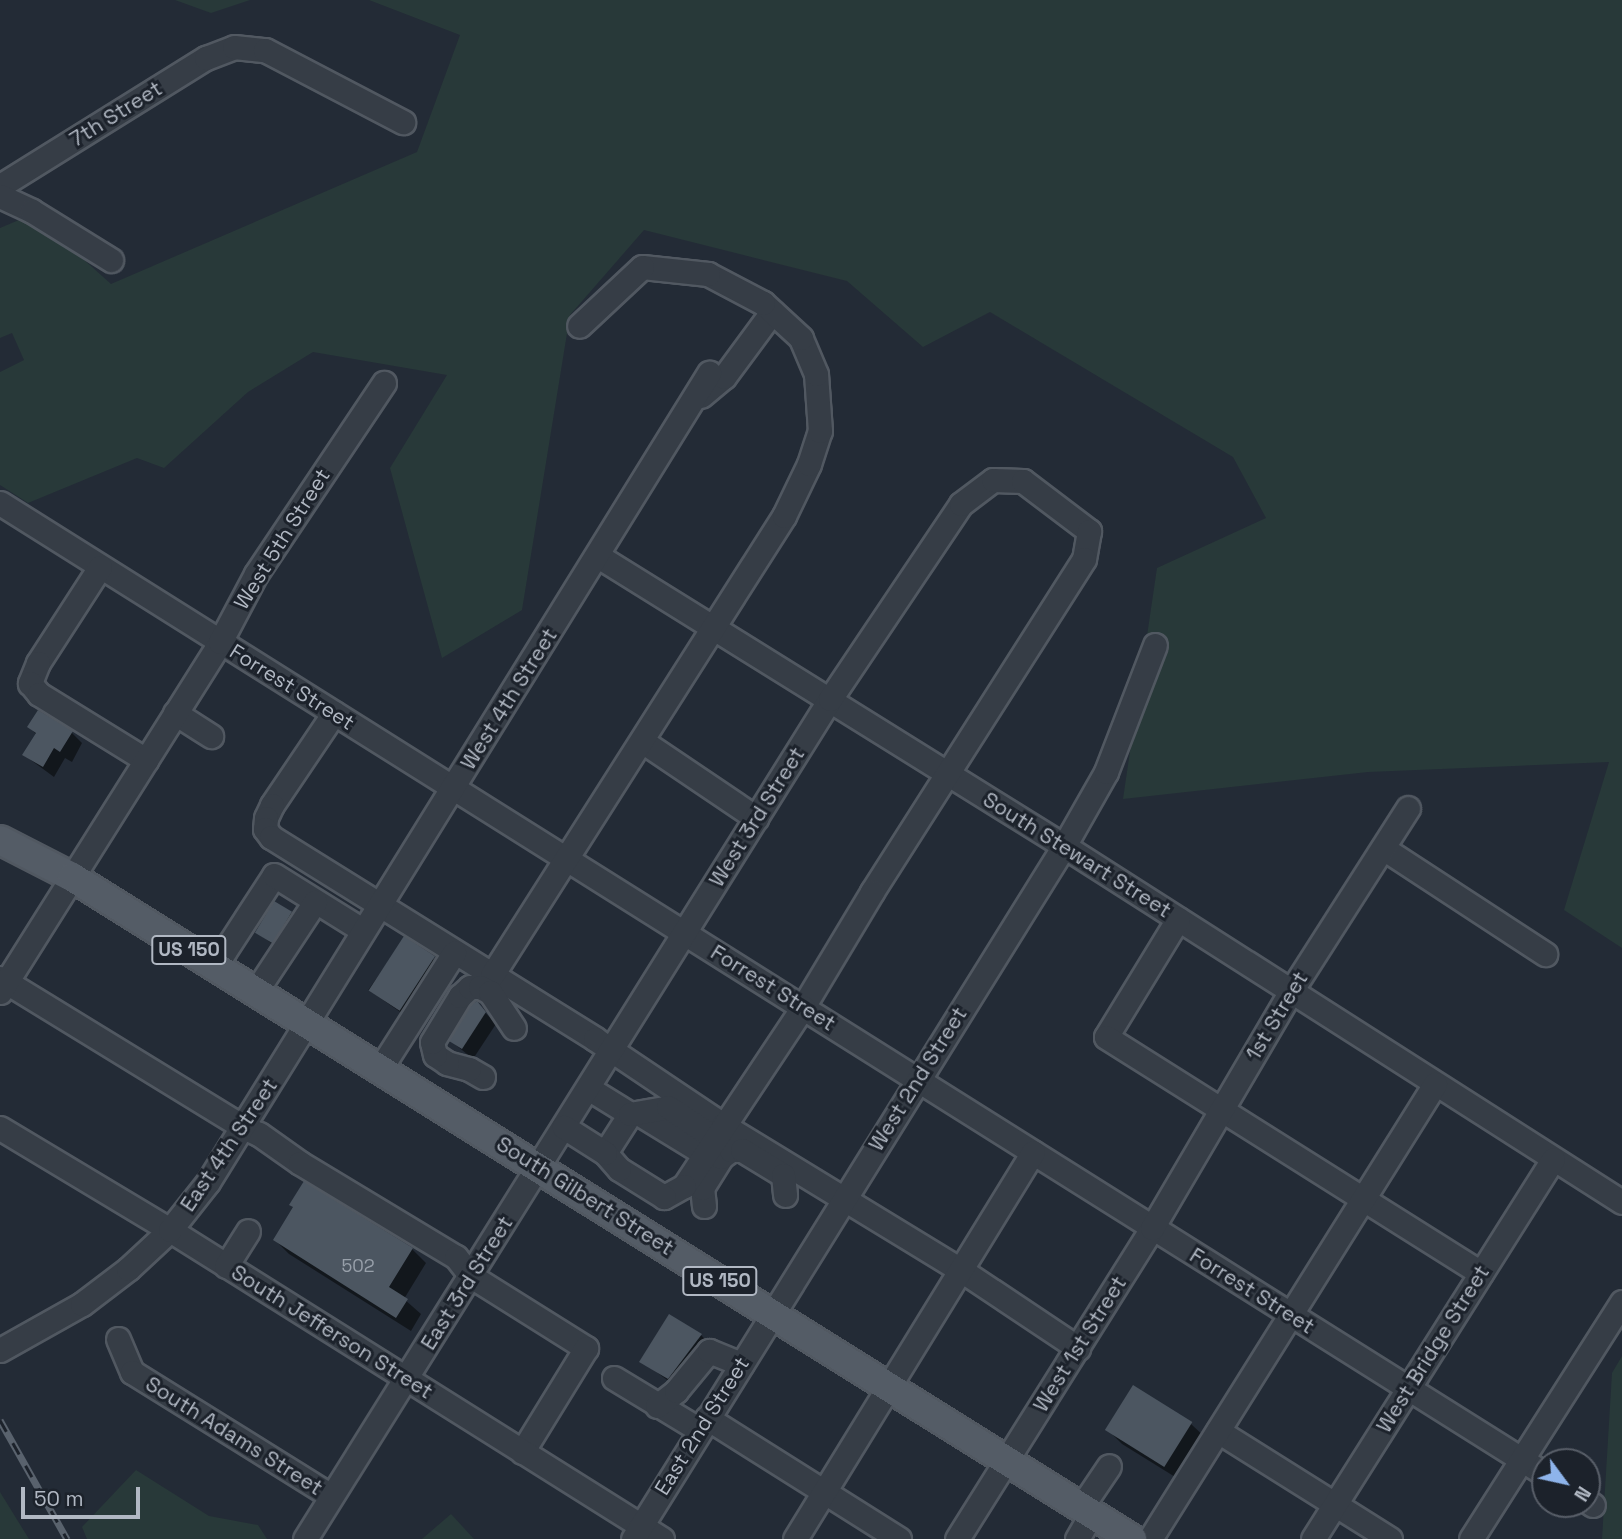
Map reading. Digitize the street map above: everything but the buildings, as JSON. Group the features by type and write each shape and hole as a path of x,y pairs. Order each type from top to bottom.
{"main road":[{"name":"South Gilbert Street","path":"0,822 72,877"},
{"name":"South Gilbert Street","path":"0,840 72,877 1132,1539"}],"street":[{"name":"7th Street","path":"0,186 206,58 234,47 265,50 403,121"},
{"path":"0,196 32,211 111,260"},
{"path":"492,975 715,628 790,503 820,431 816,374 801,338 763,303 708,274 642,267 579,326"},
{"path":"690,405 724,377 772,312"},
{"name":"West 4th Street","path":"307,1023 362,930 454,788 709,373"},
{"name":"West 5th Street","path":"2,984 220,642 256,574 384,383"},
{"name":"West 3rd Street","path":"538,1167 830,699 961,504 993,480 1023,481 1089,531 1084,559 947,772"},
{"name":"Forrest Street","path":"0,503 1531,1465"},
{"name":"South Stewart Street","path":"598,556 947,772 1622,1202"},
{"path":"100,567 38,663 30,683 39,694 146,760"},
{"name":"West 2nd Street","path":"772,1313 1064,846 1106,772 1155,645"},
{"path":"175,713 211,736"},
{"path":"334,713 272,805 266,818 265,829 271,837 611,1051 714,1139"},
{"path":"642,741 756,818"},
{"path":"564,1127 605,1153 619,1169 664,1197 684,1186 803,1007 947,772"},
{"name":"1st Street","path":"1152,1228 1291,991 1408,808"},
{"path":"1382,848 1545,954"},
{"path":"215,966 274,875 362,930"},
{"path":"256,991 315,902"},
{"path":"1178,919 1106,1037 1481,1273"},
{"path":"380,1069 454,953"},
{"path":"2,984 243,1127 260,1133 300,1163 456,1258 471,1276 586,1348 522,1452"},
{"path":"483,1077 469,1069 447,1063 435,1055 432,1042 460,996 470,987 480,987 490,992 514,1028"},
{"name":"East 4th Street","path":"7,1346 82,1304 128,1269 170,1230 208,1182 307,1023"},
{"path":"1150,1539 1435,1084"},
{"path":"588,1088 634,1113 668,1107 714,1139 843,1199 961,1270 1078,1348"},
{"path":"605,1153 634,1113"},
{"name":"South Jefferson Street","path":"0,1128 170,1230 522,1452 636,1532 662,1539"},
{"path":"704,1206 702,1188 721,1157 731,1150 743,1150 783,1175 785,1195"},
{"path":"795,1539 1033,1152"},
{"name":"West Bridge Street","path":"1314,1539 1553,1159"},
{"name":"East 3rd Street","path":"305,1539 538,1167"},
{"name":"West 1st Street","path":"957,1539 1152,1228"},
{"path":"226,1266 248,1231"},
{"path":"1471,1539 1622,1302"},
{"name":"East 2nd Street","path":"636,1532 772,1313"},
{"name":"South Adams Street","path":"118,1339 132,1372 331,1496"},
{"path":"657,1406 676,1391 709,1351 741,1364"},
{"path":"614,1377 657,1406 703,1424 899,1539"},
{"path":"1218,1431 1390,1539"},
{"path":"1077,1539 1087,1510 1109,1466"}],"shaded area":[{"path":"175,0 250,0 211,13"},
{"path":"369,0 1622,0 1622,948 1564,910 1609,762 1368,772 1123,799 1157,568 1266,518 1233,457 990,312 923,347 847,281 644,230 570,315 522,610 442,658 390,468 447,375 313,352 248,392 164,468 137,458 28,503 0,485 0,372 24,360 12,333 0,338 0,228 33,214 111,284 417,152 460,35"},
{"path":"1622,1356 1622,1539 1602,1539 1612,1373"},
{"path":"136,1470 209,1516 258,1525 267,1539 87,1539 82,1527"},
{"path":"0,1492 29,1539 0,1539"},
{"path":"451,1514 474,1539 422,1539"}],"railway":[{"path":"0,1420 67,1539"}]}
